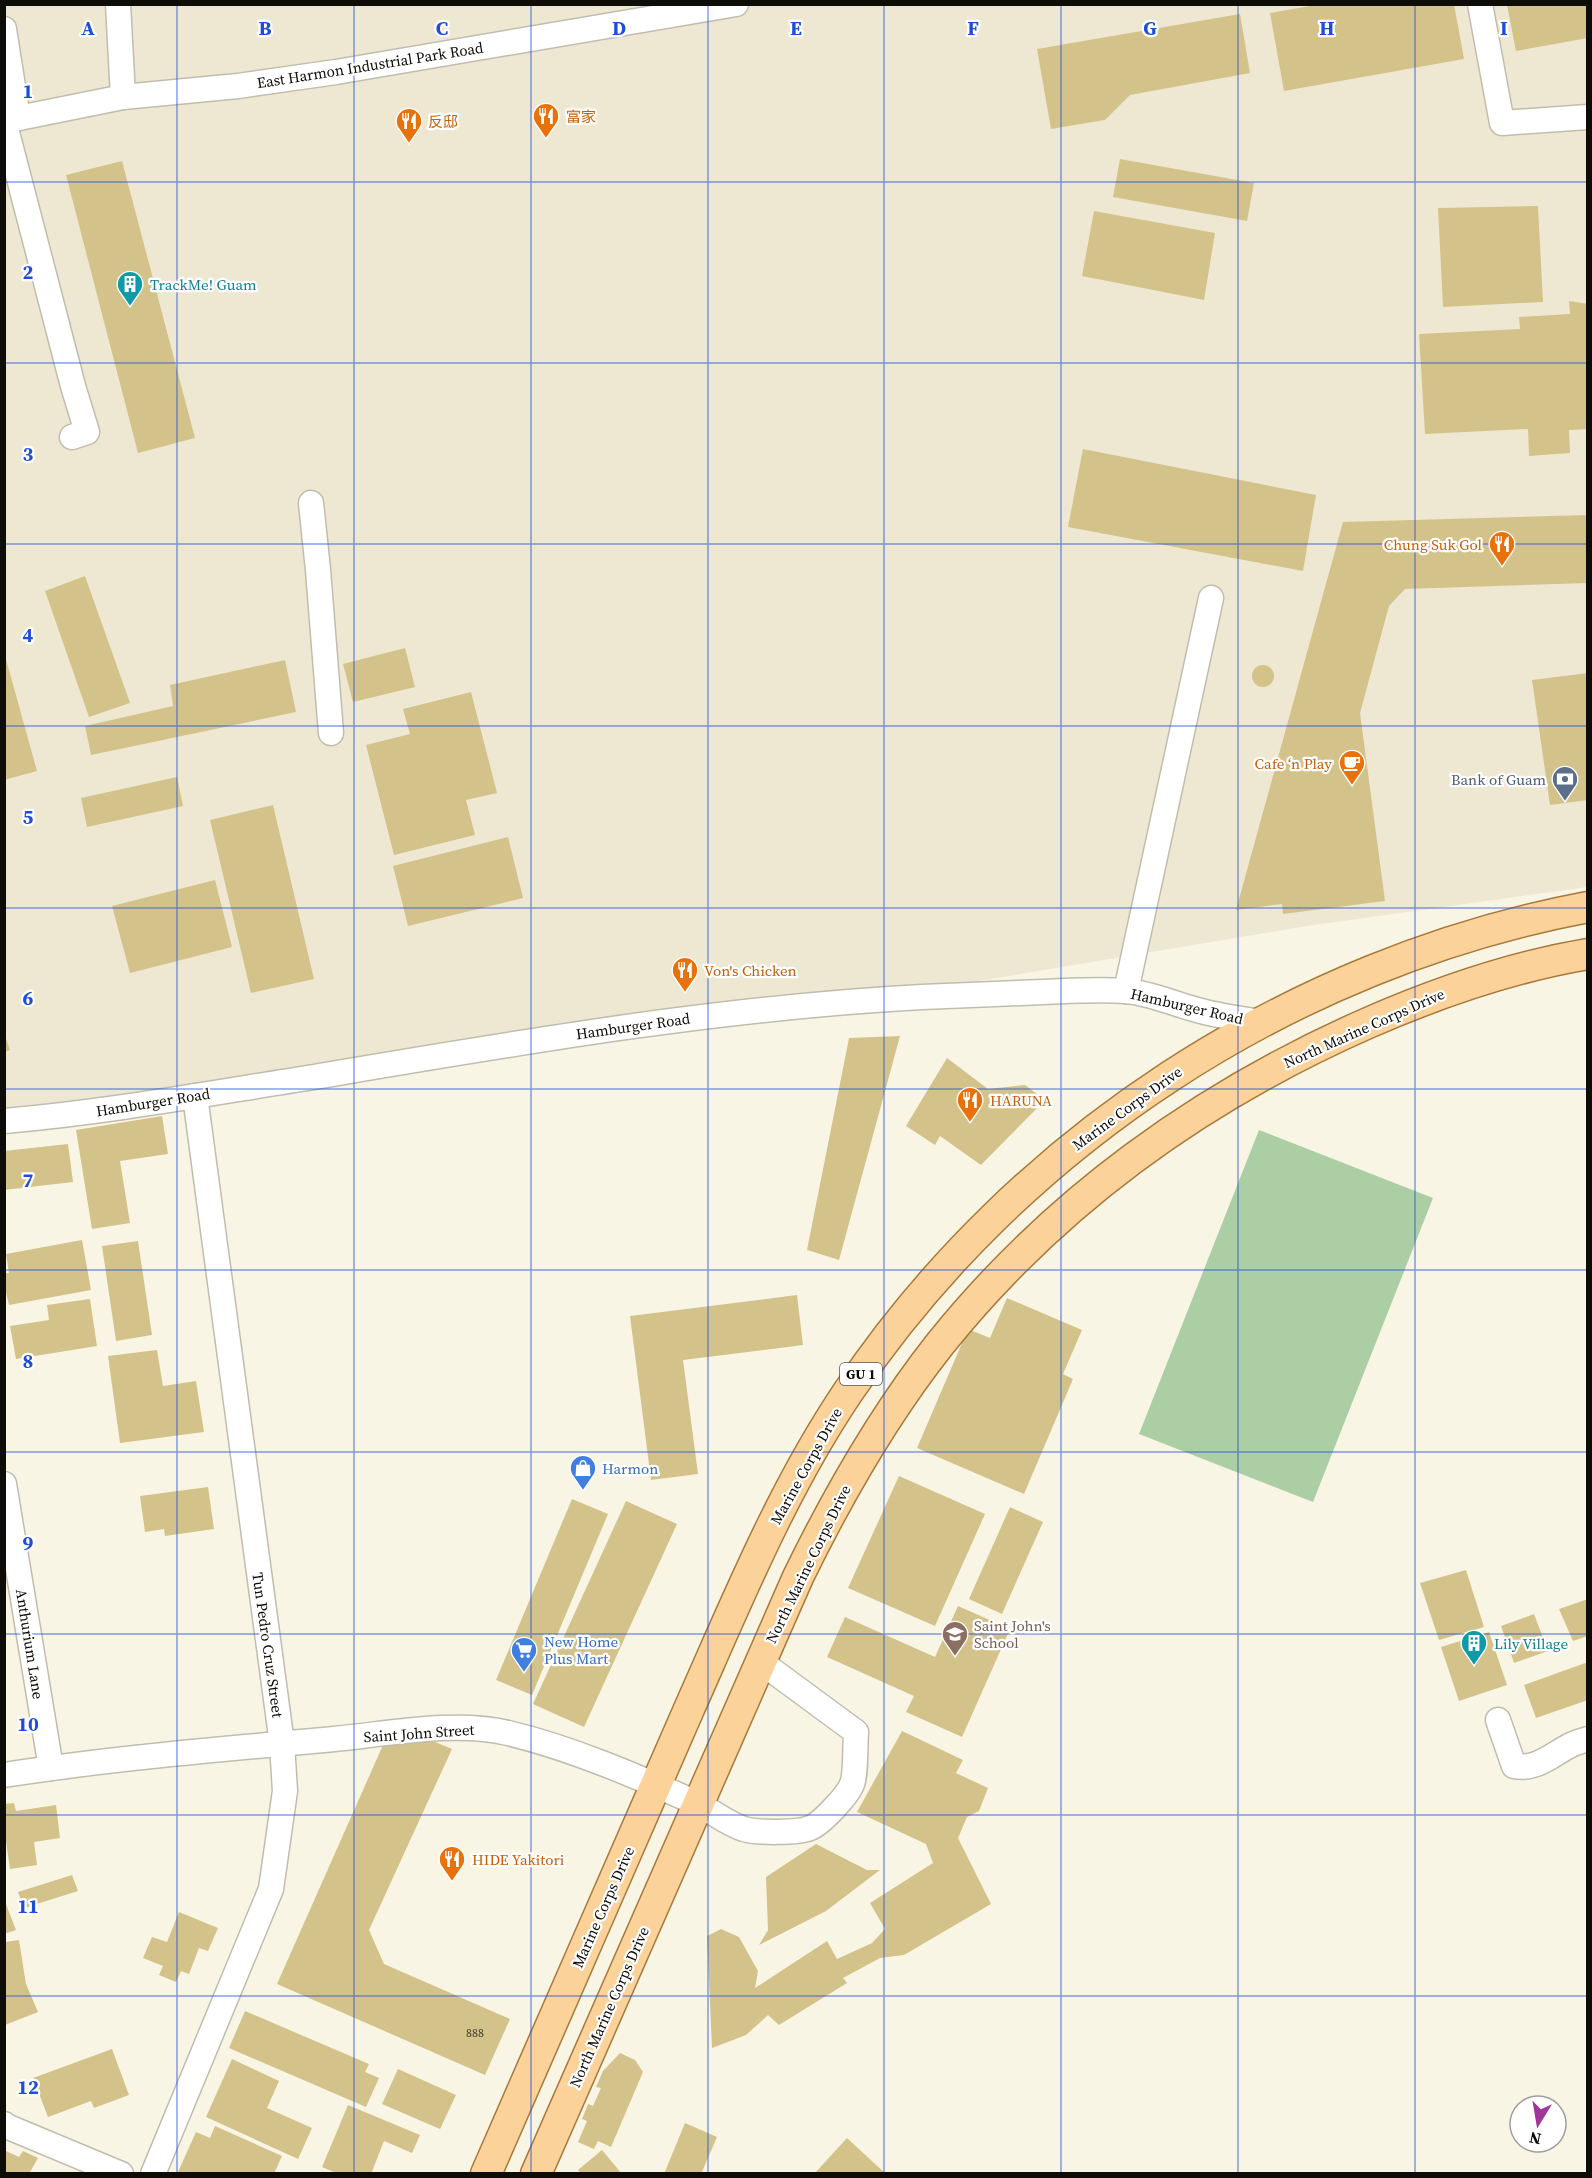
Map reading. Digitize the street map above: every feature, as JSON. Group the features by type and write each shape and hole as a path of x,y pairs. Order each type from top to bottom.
{"main road":[{"name":"Marine Corps Drive","path":"486,2174 756,1558 786,1497 847,1394 903,1317 967,1244 1009,1203 1102,1123 1156,1084 1263,1022 1378,969 1438,946 1495,928 1587,907"},
{"name":"North Marine Corps Drive","path":"536,2174 698,1804 827,1518 886,1419 959,1321 1000,1276 1085,1197 1130,1159 1245,1084 1311,1049 1396,1011 1453,989 1508,972 1587,954"}],"street":[{"path":"118,4 123,97"},
{"name":"East Harmon Industrial Park Road","path":"8,120 123,97 238,86 336,72 736,4"},
{"path":"1480,4 1502,123 1587,117"},
{"path":"4,29 8,120 72,386 87,432 72,437"},
{"path":"311,503 331,733"},
{"path":"1126,991 1211,597"},
{"name":"Hamburger Road","path":"4,1121 58,1116 195,1096 562,1036 774,1008 950,996 1126,991 1161,998 1226,1018 1263,1022"},
{"name":"Tun Pedro Cruz Street","path":"153,2174 271,1889 285,1791 282,1744 195,1096"},
{"name":"Anthurium Lane","path":"4,1484 51,1768"},
{"name":"Saint John Street","path":"4,1775 282,1744 446,1728 480,1728 507,1732 544,1743 656,1785 698,1804 745,1830 782,1832 811,1828 832,1811 852,1784 856,1732 761,1662"},
{"path":"1497,1720 1514,1766 1524,1768 1541,1764 1571,1744 1587,1739"},
{"path":"4,2124 121,2174"}],"shaded area":[{"path":"4,5 1587,5 1587,887 1307,926 865,1000 5,1119"}],"green space":[{"path":"1259,1130 1433,1198 1313,1502 1139,1434"}],"building":[{"path":"1321,4 1454,4 1464,59 1284,91 1270,13"},
{"path":"1507,5 1588,5 1588,38 1516,51"},
{"path":"1240,14 1250,73 1130,95 1105,120 1051,129 1037,49"},
{"path":"1120,159 1254,183 1247,221 1113,197"},
{"name":"TrackMe! Guam","path":"122,161 195,438 138,453 66,175"},
{"path":"1538,206 1543,302 1443,307 1438,208"},
{"path":"1094,211 1215,233 1204,300 1082,276"},
{"path":"1569,301 1588,304 1588,429 1569,430 1570,453 1529,456 1528,429 1425,434 1419,334 1520,329 1519,317 1570,314"},
{"path":"1083,449 1316,495 1303,571 1068,527"},
{"path":"1588,515 1588,583 1405,589 1389,606 1360,713 1385,901 1283,914 1282,904 1236,910 1343,522"},
{"path":"85,576 130,703 89,717 45,591"},
{"path":"405,648 415,687 353,702 343,664"},
{"path":"4,652 37,771 4,780"},
{"path":"285,660 296,712 91,755 85,726 173,706 170,685"},
{"path":"1263,665 1271,668 1274,676 1271,684 1263,687 1255,684 1252,676 1255,668"},
{"path":"1588,673 1588,800 1550,805 1532,680"},
{"path":"471,692 497,793 466,800 475,835 394,855 366,745 410,734 403,709"},
{"path":"177,777 183,806 87,827 81,798"},
{"path":"273,805 314,979 251,993 210,820"},
{"path":"508,837 523,898 408,926 393,866"},
{"path":"215,880 232,947 130,973 112,906"},
{"path":"4,1033 10,1050 4,1052"},
{"path":"900,1036 839,1260 807,1250 849,1038"},
{"path":"947,1058 988,1089 1025,1085 1045,1100 981,1165 940,1136 935,1145 906,1126"},
{"path":"162,1116 168,1154 120,1161 130,1223 92,1229 76,1130"},
{"path":"68,1144 73,1182 4,1190 4,1151"},
{"path":"82,1240 91,1290 9,1305 4,1284 4,1273 9,1273 6,1254"},
{"path":"138,1241 152,1335 116,1341 102,1246"},
{"path":"797,1295 803,1345 683,1360 698,1474 651,1480 630,1316"},
{"path":"1007,1298 1082,1330 1063,1374 1073,1379 1024,1494 917,1448 968,1329 990,1338"},
{"path":"90,1299 97,1346 16,1359 10,1326 49,1320 47,1305"},
{"path":"157,1350 163,1386 196,1381 204,1432 120,1443 108,1356"},
{"path":"899,1476 985,1514 935,1626 848,1588"},
{"path":"208,1487 214,1529 165,1536 164,1529 145,1532 140,1496"},
{"path":"572,1499 608,1514 532,1695 496,1680"},
{"path":"626,1501 677,1524 584,1727 533,1704"},
{"path":"1010,1507 1043,1522 1002,1614 969,1599"},
{"path":"1466,1570 1484,1627 1439,1640 1420,1583"},
{"path":"1588,1599 1588,1636 1573,1641 1559,1609"},
{"path":"958,1606 1010,1629 962,1737 906,1712 914,1696 827,1657 845,1617 935,1657"},
{"path":"1534,1614 1548,1651 1514,1663 1501,1626"},
{"name":"Lily Village","path":"1489,1632 1507,1685 1459,1701 1441,1647"},
{"path":"1588,1662 1588,1700 1536,1718 1524,1685"},
{"path":"902,1731 963,1760 956,1773 988,1788 979,1811 967,1817 958,1838 991,1904 904,1955 880,1958 843,1978 847,1983 779,2025 768,2015 746,2035 712,2048 707,1936 721,1929 739,1937 758,1971 755,1988 827,1941 837,1959 872,1943 885,1929 870,1903 933,1863 926,1844 857,1812"},
{"path":"428,1739 452,1749 369,1930 384,1964 510,2019 485,2075 277,1984 383,1745"},
{"path":"14,1803 16,1811 56,1805 60,1838 34,1842 37,1865 10,1869 4,1828 4,1804"},
{"path":"816,1844 867,1870 880,1870 826,1911 759,1945 768,1930 766,1877"},
{"path":"72,1875 78,1891 24,1908 18,1892"},
{"path":"4,1899 16,1930 4,1934"},
{"path":"179,1912 218,1928 208,1951 199,1948 189,1974 181,1971 176,1982 159,1975 163,1966 143,1958 152,1937 167,1942"},
{"path":"19,1940 26,1984 38,2012 5,2025 5,1942"},
{"path":"245,2011 369,2064 365,2072 379,2078 366,2107 229,2048"},
{"path":"112,2049 129,2095 94,2108 91,2101 48,2117 33,2078"},
{"path":"620,2053 635,2060 643,2072 611,2147 598,2141 594,2149 578,2142 587,2121 582,2119 588,2104 593,2106 601,2088 596,2087 603,2071"},
{"path":"232,2059 279,2081 267,2108 312,2128 298,2159 206,2117"},
{"path":"398,2069 456,2095 440,2129 382,2104"},
{"path":"348,2105 420,2135 412,2153 384,2141 371,2174 338,2174 322,2167"},
{"path":"685,2123 717,2137 701,2174 664,2174"},
{"path":"215,2126 282,2156 274,2174 182,2174 178,2172 196,2132 210,2138"},
{"path":"847,2138 886,2174 814,2174"},
{"path":"4,2150 19,2157 23,2151 38,2158 29,2174 4,2174"},
{"path":"602,2150 622,2174 581,2174 578,2170"}],"place":[{"name":"富家","path":"546,139"},
{"name":"反邸","path":"409,144"},
{"name":"TrackMe! Guam","path":"130,307"},
{"name":"Chung Suk Gol","path":"1502,567"},
{"name":"Cafe ‘n Play","path":"1352,786"},
{"name":"Bank of Guam","path":"1565,802"},
{"name":"Von's Chicken","path":"685,993"},
{"name":"HARUNA","path":"970,1123"},
{"name":"Harmon","path":"583,1491"},
{"name":"Saint John's School","path":"955,1657"},
{"name":"Lily Village","path":"1474,1666"},
{"name":"New Home Plus Mart","path":"524,1673"},
{"name":"HIDE Yakitori","path":"452,1882"}]}
